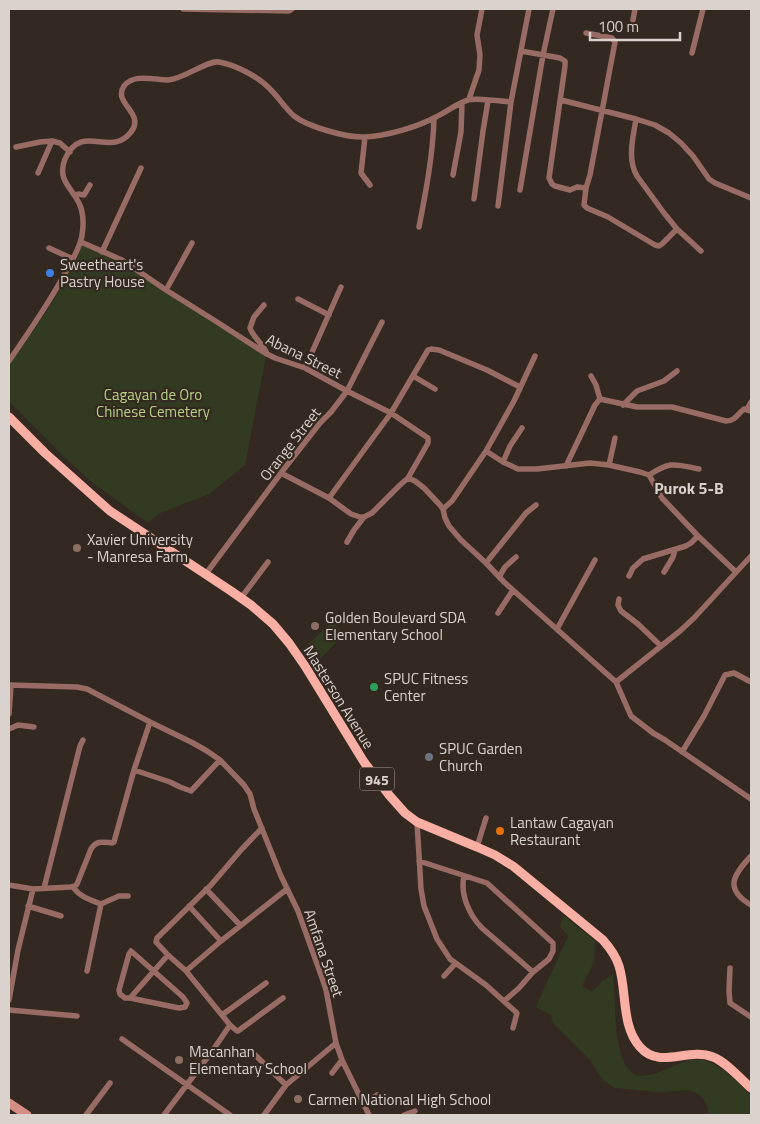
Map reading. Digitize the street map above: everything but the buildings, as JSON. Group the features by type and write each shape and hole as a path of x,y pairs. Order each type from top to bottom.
{"main road":[{"name":"Masterson Avenue","path":"9,417 110,511 241,598 273,624 289,643 364,762 395,803 405,813 417,822 478,847 513,866 603,940 619,965 627,1017 633,1037 645,1052 658,1058 697,1053 714,1057 751,1088"}],"street":[{"path":"183,9 292,9"},
{"path":"469,99 479,70 480,55 477,35 482,9"},
{"path":"498,206 511,102 529,9"},
{"path":"520,190 552,9"},
{"path":"633,20 635,9"},
{"path":"692,53 703,9"},
{"path":"586,33 612,38 615,42 586,188 585,207 608,217 659,246 677,229"},
{"path":"521,51 560,58 565,61 549,178 554,186 570,190 577,187 586,188"},
{"path":"9,361 56,292 81,242 82,212 75,195 64,181 64,163 70,152 79,142 86,140 115,142 130,133 135,126 134,119 121,97 122,89 130,81 134,79 176,79 211,62 219,62 235,67 258,79 271,90 295,117 320,129 365,137 411,127 434,118 469,99 511,102"},
{"path":"561,100 655,125 681,143 709,179 751,198"},
{"path":"474,199 482,131 488,101"},
{"path":"454,175 461,132 462,103"},
{"path":"419,227 430,168 434,118"},
{"path":"636,119 632,146 633,170 677,229 701,251"},
{"path":"365,137 361,173 370,185"},
{"path":"16,147 52,141 60,143 70,152"},
{"path":"38,173 52,141"},
{"path":"102,252 141,168"},
{"path":"75,195 84,195 90,185"},
{"name":"Abana Street","path":"81,242 122,260 267,354 305,368 346,391 392,413 419,431 429,441 408,478"},
{"path":"166,290 192,243"},
{"path":"49,248 73,259"},
{"path":"305,368 341,287"},
{"path":"298,299 329,315"},
{"path":"264,305 254,317 250,328 255,338 265,348 267,354"},
{"name":"Orange Street","path":"205,574 346,391 382,322"},
{"path":"329,498 392,413 412,376 431,348 487,370 520,387"},
{"path":"443,509 452,501 486,451 535,356"},
{"path":"623,405 637,391 664,380 677,371"},
{"path":"412,376 435,389"},
{"path":"591,376 600,399"},
{"path":"600,399 623,405 672,407 726,421 734,418 742,411 749,410 751,402"},
{"path":"566,466 595,405 600,399"},
{"path":"503,462 510,446 522,428"},
{"path":"609,465 615,438"},
{"path":"486,451 518,469 590,463 609,465 649,475 662,498 736,572"},
{"path":"649,475 669,465 680,465 698,469"},
{"path":"281,473 329,498 351,514 364,517"},
{"path":"347,542 364,517 372,513 408,478 415,481 443,509 446,521 454,533 513,590 616,682 631,716 751,799"},
{"path":"486,563 526,512 536,505"},
{"path":"630,576 633,568 643,559 675,550 691,543 698,536"},
{"path":"664,572 675,550"},
{"path":"616,682 694,618 751,556"},
{"path":"500,577 505,567 516,557"},
{"path":"557,629 595,560"},
{"path":"241,598 268,562"},
{"path":"498,613 513,590"},
{"path":"619,599 618,605 621,611 661,646"},
{"path":"682,752 704,716 725,675 734,673 751,682"},
{"path":"9,714 10,685"},
{"name":"Amfana Street","path":"10,685 87,689 207,751 220,760 244,784 250,794 286,889 298,911 321,975 326,990 336,1043 342,1060 369,1115"},
{"path":"9,885 33,889 73,887 80,880 94,844 114,842 134,770 150,722"},
{"path":"9,729 19,725 34,727"},
{"path":"44,888 83,740"},
{"path":"134,770 191,791 220,760"},
{"path":"478,847 486,818"},
{"path":"417,822 422,899 430,923 450,959 486,986 517,1013 513,1028"},
{"path":"262,828 206,889 157,938 157,943 186,971 230,1025 238,1031 283,998"},
{"path":"751,856 736,874 734,885 742,900 751,905"},
{"path":"419,861 487,883 553,943 553,951 549,959 533,972 504,1002"},
{"path":"464,876 463,890 472,916 482,928 512,949 533,972"},
{"path":"73,887 76,892 85,898 101,904 119,896 128,896"},
{"path":"9,1000 33,889"},
{"path":"206,889 240,925"},
{"path":"186,971 221,940 286,889"},
{"path":"87,971 101,904"},
{"path":"28,906 61,916"},
{"path":"189,906 221,940"},
{"path":"130,952 133,952 154,970 183,997 187,1002 185,1007 179,1008 124,998 120,994 130,952"},
{"path":"130,998 168,955"},
{"path":"444,976 455,964"},
{"path":"730,968 730,1003 751,1017"},
{"path":"222,1015 266,983"},
{"path":"9,1010 77,1016"},
{"path":"164,1115 230,1025"},
{"path":"122,1039 230,1115"},
{"path":"264,1115 286,1085 336,1043"},
{"path":"252,1051 286,1085"},
{"path":"332,1073 342,1060"},
{"path":"86,1115 110,1083"},
{"path":"364,1104 377,1095"},
{"path":"9,1103 27,1115"},
{"path":"404,1115 415,1111"}],"green space":[{"name":"Cagayan de Oro Chinese Cemetery","path":"83,244 122,261 266,356 245,465 209,494 160,513 148,523 93,483 63,456 9,401 9,365 45,314 77,259"},
{"path":"332,621 344,634 319,660 306,647"},
{"path":"564,916 595,941 594,962 582,986 592,992 613,974 618,1044 627,1068 635,1074 645,1076 692,1060 709,1062 728,1074 751,1095 751,1115 708,1115 708,1107 702,1097 689,1090 661,1092 615,1088 603,1080 591,1061 553,1023 551,1015 536,1007 568,936 560,926"}],"place":[{"name":"Sweetheart's Pastry House","path":"50,273"},
{"name":"Xavier University - Manresa Farm","path":"77,548"},
{"name":"Golden Boulevard SDA Elementary School","path":"315,626"},
{"name":"SPUC Fitness Center","path":"374,687"},
{"name":"SPUC Garden Church","path":"429,757"},
{"name":"Lantaw Cagayan Restaurant","path":"500,831"},
{"name":"Macanhan Elementary School","path":"179,1060"},
{"name":"Carmen National High School","path":"298,1099"}],"district":[{"name":"Purok 5-B","path":"689,488"}]}
